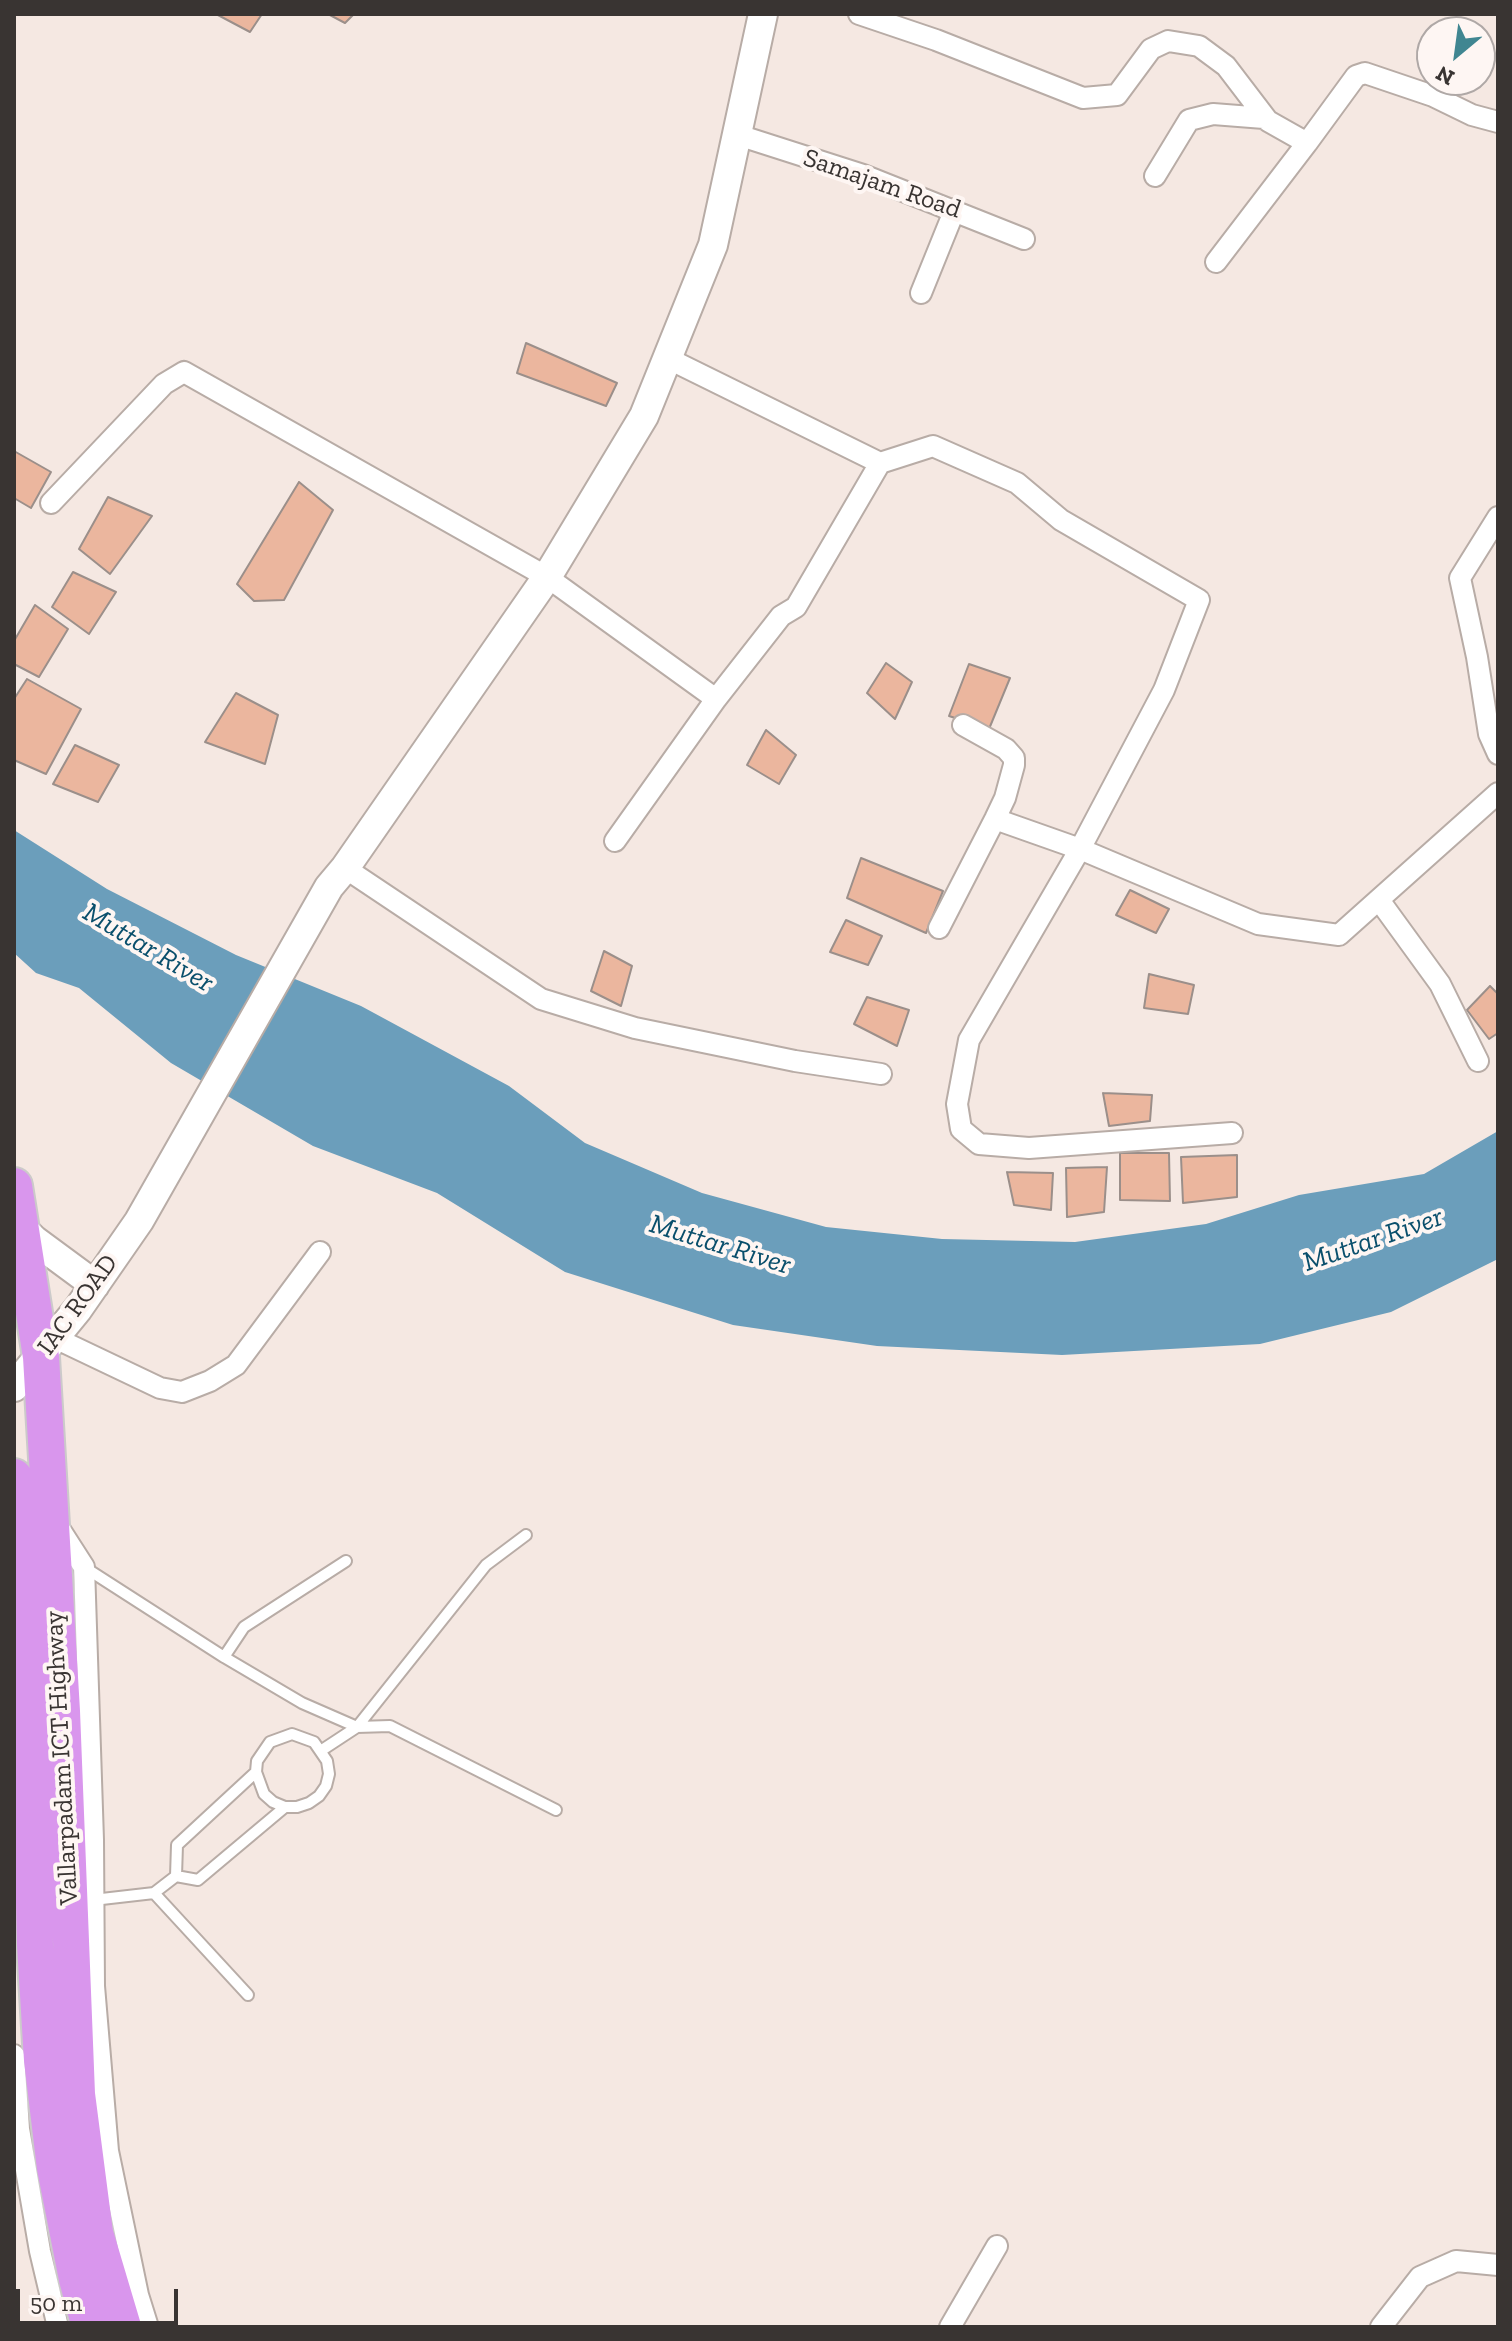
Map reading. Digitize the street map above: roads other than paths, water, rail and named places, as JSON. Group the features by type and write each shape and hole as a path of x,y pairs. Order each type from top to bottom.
{"highway":[{"name":"Vallarpadam ICT Highway","path":"14,1186 48,1347 50,1515 62,1711 77,2094 95,2233 123,2327"},
{"name":"Vallarpadam ICT Highway","path":"14,1477 22,1666 23,1807 42,2060 55,2168 90,2327"}],"main road":[{"name":"IAC ROAD","path":"14,1387 95,1285 139,1221 337,878 547,577 644,416 713,245 763,14"},
{"path":"20,1226 95,1285"}],"street":[{"path":"859,14 936,40 1083,98 1117,95 1151,49 1168,41 1199,46 1226,66 1264,118 1307,143"},
{"path":"1216,262 1356,76 1365,73 1433,96 1472,115 1498,122"},
{"path":"1155,176 1189,120 1213,114 1264,118"},
{"name":"Samajam Road","path":"738,135 863,175 1024,239"},
{"path":"921,293 955,209"},
{"path":"667,358 880,463"},
{"path":"51,503 164,384 184,372 547,577 716,699"},
{"path":"615,841 716,699 781,616 796,607 880,463 933,446 1017,483 1061,520 1199,600 1164,690 1080,849 969,1040 957,1104 961,1129 979,1144 1029,1148 1232,1133"},
{"path":"1498,517 1460,578 1489,734 1498,754"},
{"path":"939,928 995,819 1012,776 1014,758 1006,749 963,725"},
{"path":"995,819 1080,849 1258,924 1339,935 1498,793"},
{"path":"337,878 541,999 635,1028 795,1061 881,1074"},
{"path":"1379,900 1440,984 1478,1061"},
{"path":"48,1347 160,1388 182,1392 210,1381 236,1365 320,1252"},
{"path":"50,1515 84,1567 94,1986 108,2151 138,2295 148,2327"},
{"path":"14,2055 22,2144 40,2251 58,2327"},
{"path":"950,2327 997,2246"},
{"path":"1381,2327 1420,2277 1456,2261 1498,2265"}],"lane":[{"path":"322,1750 357,1727 486,1565 526,1535"},
{"path":"224,1657 244,1627 346,1561"},
{"path":"84,1567 302,1703 357,1727 390,1726 556,1810"},
{"path":"93,1900 154,1893 176,1876 198,1880 285,1807 309,1803 326,1786 329,1774 322,1750 304,1736 281,1736 262,1750 257,1761 256,1772 264,1794 285,1807"},
{"path":"176,1876 177,1845 256,1772"},
{"path":"154,1893 248,1995"}],"water":[{"name":"Muttar River","path":"14,830 107,889 236,955 361,1006 509,1086 585,1143 702,1193 826,1227 942,1239 1075,1242 1206,1224 1299,1195 1424,1174 1498,1131 1498,1259 1391,1312 1260,1344 1062,1355 877,1346 733,1325 565,1272 437,1193 313,1146 171,1063 79,988 36,973 14,953"}]}
